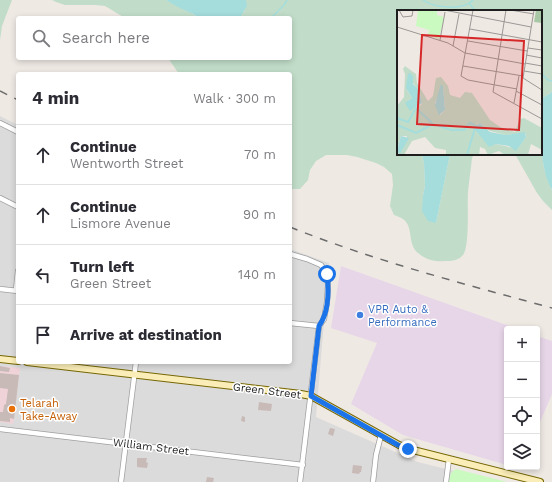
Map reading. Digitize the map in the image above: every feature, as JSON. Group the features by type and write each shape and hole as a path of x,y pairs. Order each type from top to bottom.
{"street":[{"path":"0,123 16,131"},
{"path":"0,198 16,206"},
{"path":"292,255 321,265 327,274 328,285 324,319 319,326 300,482"},
{"path":"0,289 16,290"},
{"path":"292,323 319,326"},
{"path":"0,359 16,361"},
{"name":"Green Street","path":"45,364 311,396 398,445 408,449 540,482"},
{"path":"122,482 136,364"},
{"name":"William Street","path":"0,429 303,465"},
{"path":"373,482 376,454 381,435"},
{"path":"446,482 449,459"}],"shaded area":[{"path":"0,116 16,124 16,364 292,364 292,250 329,263 316,417 418,462 498,482 0,482"},
{"path":"341,266 510,326 504,326 504,464 403,435 351,404 377,343 331,328"},
{"path":"540,337 552,341 552,394 540,422"},
{"path":"0,366 20,368 13,424 0,422"}],"green space":[{"path":"0,0 12,0 2,26 0,40"},
{"path":"52,0 166,0 196,16 122,16 105,6 65,5"},
{"path":"246,0 552,0 552,92 542,98 542,10 397,10 397,155 422,155 425,186 423,196 436,223 450,155 474,155 468,192 467,243 461,257 449,261 437,261 427,259 418,253 413,245 410,231 406,222 402,218 394,215 390,206 393,185 392,174 384,167 376,163 347,155 326,155 316,161 310,170 308,180 300,189 292,189 292,72 178,72 169,60 292,60 292,16 237,16 242,14 246,7"},
{"path":"516,155 542,155 544,168 552,190 552,210 537,193"},
{"path":"456,469 507,482 449,482 451,473"}],"water":[{"path":"166,0 246,0 247,6 241,16 196,16"},
{"path":"552,92 552,190 546,176 542,154 542,98"},
{"path":"422,155 450,155 436,223 428,221 422,211 425,186"}],"building":[{"path":"0,366 10,368 9,372 0,371"},
{"path":"0,373 19,375 14,419 10,418 10,422 0,421 0,412 3,412 4,405 6,404 8,389 0,388"},
{"path":"259,402 272,404 271,411 258,410"},
{"path":"242,416 245,417 245,422 241,421"},
{"path":"330,428 335,429 333,436 328,434"},
{"path":"137,458 147,458 147,468 137,467"},
{"path":"353,465 362,466 359,474 352,473"},
{"path":"207,477 214,478 213,482 206,482"}],"waterway":[{"path":"273,16 287,0"},
{"path":"423,0 434,5 448,7 463,6 473,0"},
{"path":"470,4 474,10"},
{"path":"542,74 548,80 552,81"}],"railway":[{"path":"0,91 16,99"},
{"path":"292,228 354,251 453,281 552,308"}],"place":[{"name":"VPR Auto & Performance","path":"360,315"},
{"name":"Telarah Take-Away","path":"12,409"}],"route":[{"path":"327,274 327,302 324,319 319,326 311,396 398,445 408,449"}]}
